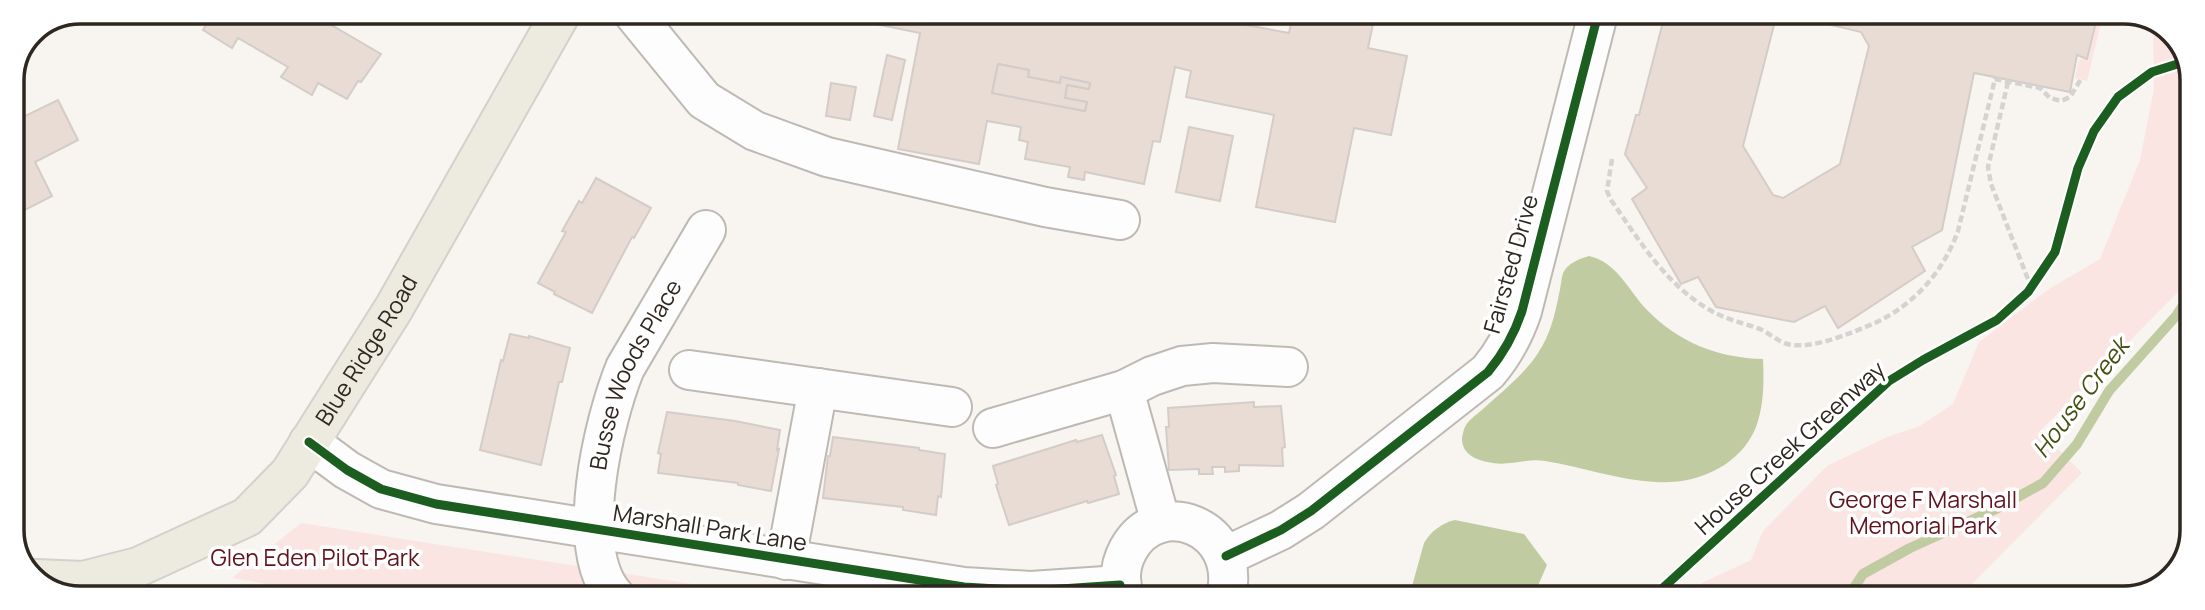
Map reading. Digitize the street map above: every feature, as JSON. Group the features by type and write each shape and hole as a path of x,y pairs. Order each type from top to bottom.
{"main road":[{"name":"Blue Ridge Road","path":"55,579 83,580 138,567 247,517 290,473 394,307 555,24"}],"street":[{"path":"642,24 704,100 755,131 827,157 1045,207 1120,220"},
{"name":"Fairsted Drive","path":"1226,556 1281,530 1332,496 1488,372 1504,354 1522,311 1595,24"},
{"name":"Busse Woods Place","path":"610,586 603,574 592,529 597,477 615,392 625,368 706,230"},
{"path":"993,429 1124,390 1152,376 1182,366 1213,363 1288,366"},
{"path":"688,370 952,407"},
{"path":"786,559 818,388"},
{"path":"1124,390 1161,523"},
{"name":"Marshall Park Lane","path":"309,442 348,470 381,489 436,504 972,586"},
{"path":"1123,586 1121,562 1132,542 1151,527 1174,521 1197,526 1216,540 1226,556 1230,579 1228,586"}],"path":[{"path":"1612,159 1607,191 1660,269 1689,296 1712,311 1769,334 1781,342 1809,344 1856,331 1880,320 1910,301 1937,272 1958,231 1995,79 2040,88 2050,98 2061,101 2070,97 2081,79"},
{"path":"2008,82 1988,167 1991,184 2030,290"},
{"path":"2030,290 2037,279"}],"green space":[{"path":"2097,24 2101,24 2087,81 2075,78 2079,60 2089,56"},
{"name":"George F Marshall Memorial Park","path":"2153,33 2171,49 2179,66 2180,290 2040,431 2082,473 1970,586 1697,586 1751,560 1763,531 1827,466 1887,437 1920,426 1953,404 1979,342 2049,289 2100,259 2140,160 2154,89"},
{"name":"Glen Eden Pilot Park","path":"301,523 704,586 280,586 232,578"}],"shaded area":[{"path":"1589,256 1615,270 1647,310 1685,339 1730,355 1763,359 1763,393 1756,427 1749,441 1728,463 1714,471 1685,480 1655,482 1627,479 1545,461 1493,463 1477,459 1465,450 1462,440 1466,425 1526,369 1542,346 1552,325 1563,273 1571,264"},
{"path":"1455,520 1524,534 1547,565 1538,586 1412,586 1424,543 1437,528"}],"building":[{"path":"206,24 330,24 381,54 347,99 318,83 312,95 281,77 288,67 238,38 232,48 203,30"},
{"path":"875,24 1241,24 1289,33 1291,24 1373,24 1368,48 1407,56 1391,135 1354,128 1335,222 1256,207 1274,115 1186,97 1191,71 1175,67 1160,142 1153,141 1144,184 1085,172 1084,180 1068,177 1070,167 1025,159 1028,142 1019,140 1021,127 987,121 979,164 898,149 920,33","holes":["998,64 1029,70 1028,77 1060,83 1061,77 1090,83 1089,89 1067,85 1065,98 1087,102 1085,111 992,93"]},
{"path":"1662,24 1776,24 1743,146 1773,195 1783,198 1840,164 1869,46 1861,32 1828,24 2096,24 2087,59 2077,55 2070,92 1974,73 1942,230 1912,247 1925,271 1838,328 1825,306 1794,322 1716,307 1698,277 1681,284 1632,199 1647,188 1625,154 1636,115 1639,115"},
{"path":"887,55 905,60 892,120 874,116"},
{"path":"998,64 1029,70 1028,77 1060,83 1061,77 1090,83 1089,89 1067,85 1065,98 1087,102 1085,111 992,93"},
{"path":"831,83 856,87 850,120 826,116"},
{"path":"58,100 78,140 35,162 52,196 25,210 24,209 24,117"},
{"path":"1189,127 1233,136 1220,201 1176,192"},
{"path":"596,178 651,208 634,238 632,237 592,313 538,283 566,232 562,231"},
{"path":"510,334 529,336 570,348 562,382 559,382 541,465 480,450 501,360 503,361"},
{"path":"1254,402 1254,407 1281,406 1285,447 1282,448 1283,466 1239,465 1239,471 1225,472 1225,467 1212,467 1213,474 1199,474 1199,469 1169,470 1166,427 1169,427 1168,408"},
{"path":"667,412 780,430 771,491 738,483 658,473 661,454 658,453"},
{"path":"1102,435 1116,475 1114,476 1119,494 1009,525 993,466 1076,440 1077,442"},
{"path":"833,437 945,454 941,497 938,496 936,515 903,510 903,507 823,498"}],"waterway":[{"name":"House Creek","path":"1855,586 1863,574 1910,548 1996,509 2043,483 2077,444 2109,391 2180,310"}],"cycle path":[{"path":"1226,556 1281,530 1311,511 1488,372 1499,358 1522,311 1595,24"},
{"name":"House Creek Greenway","path":"1665,586 1889,381 1997,320 2028,292 2055,252 2078,168 2094,131 2118,97 2152,72 2178,64"},
{"path":"309,442 347,470 381,489 436,504 958,586"},
{"path":"1105,586 1120,585"}]}
